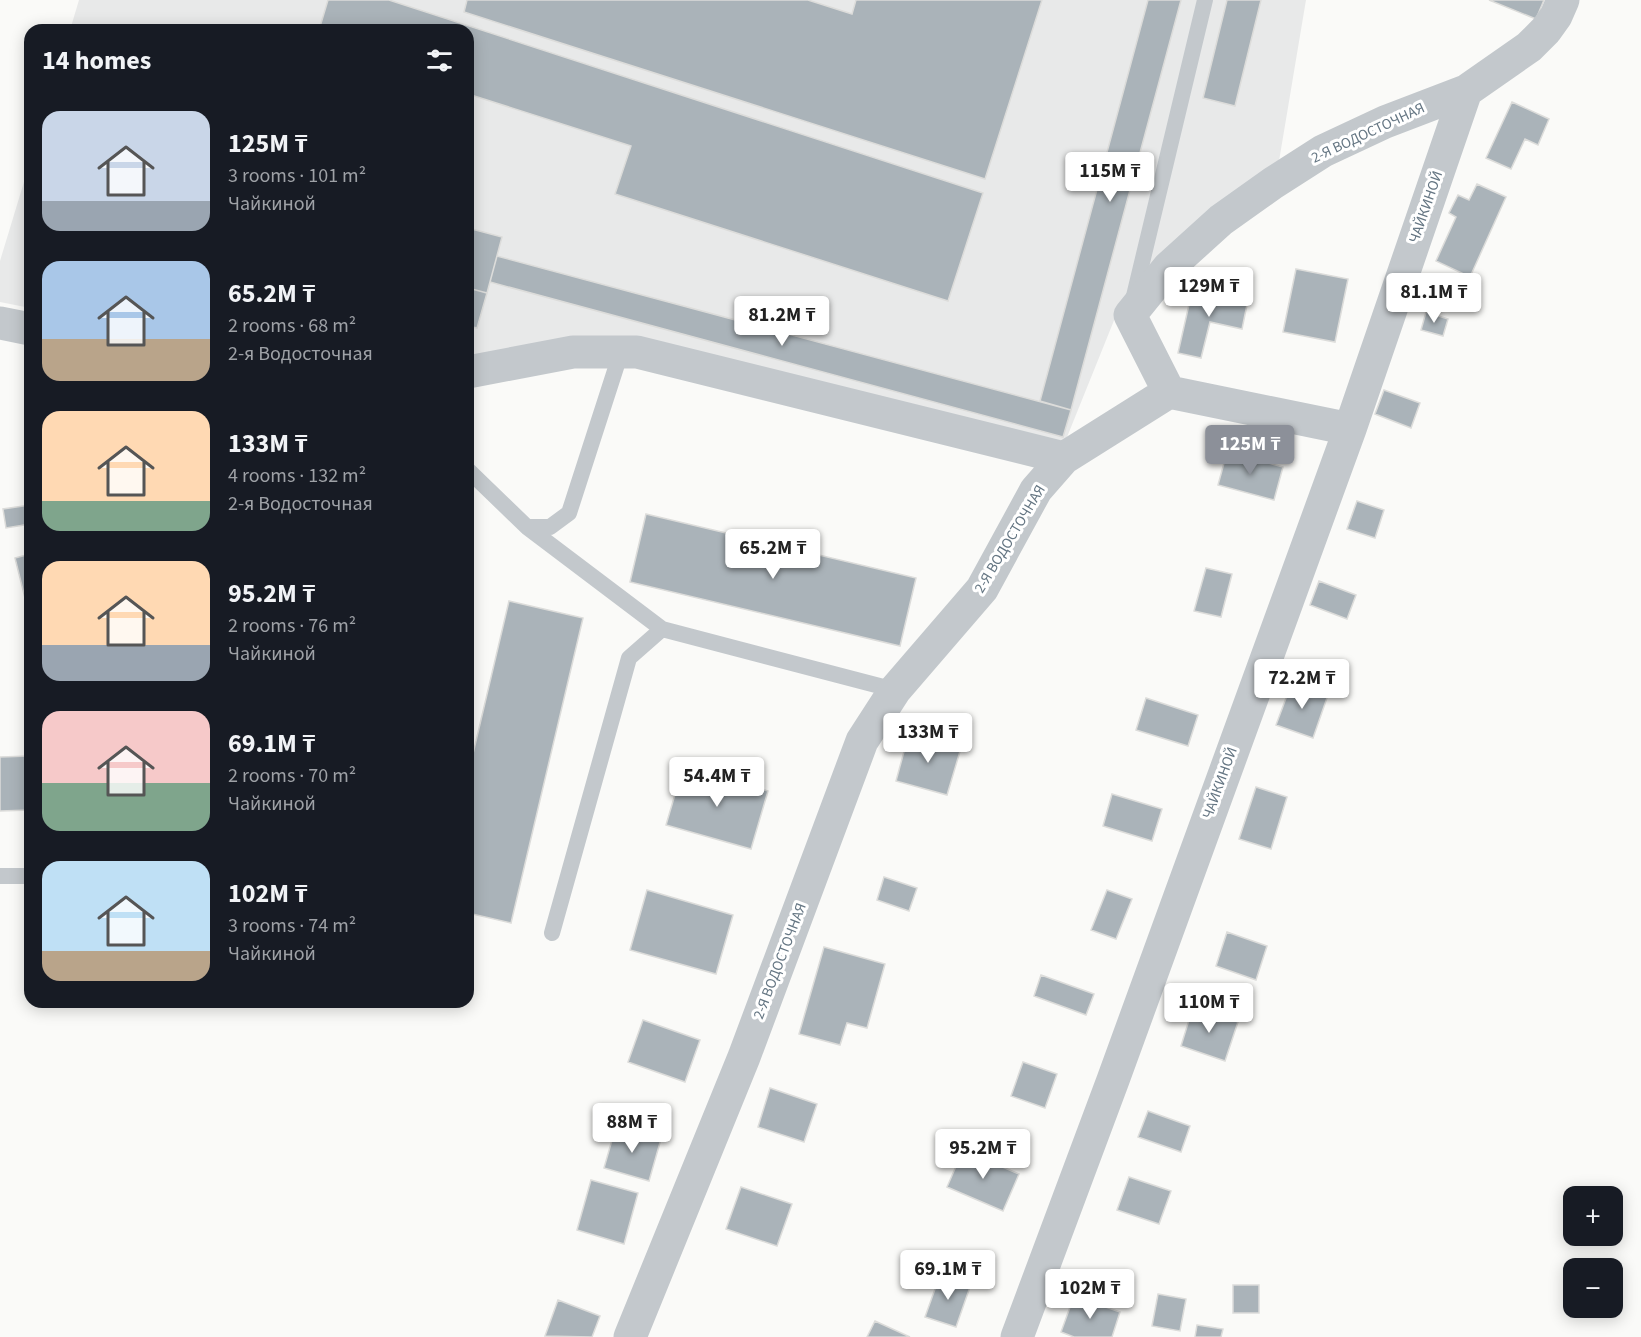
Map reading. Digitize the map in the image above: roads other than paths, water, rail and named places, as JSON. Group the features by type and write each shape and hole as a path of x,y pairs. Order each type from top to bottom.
{"street":[{"name":"2-Я ВОДОСТОЧНАЯ","path":"1130,315 1168,268 1221,220 1323,151 1385,122 1466,91 1529,47 1546,30 1563,0"},
{"name":"ЧАЙКИНОЙ","path":"1017,1337 1350,429 1466,91"},
{"path":"1130,315 1169,392 1350,429"},
{"path":"0,322 24,328"},
{"path":"474,371 573,352 637,352 1064,458"},
{"name":"2-Я ВОДОСТОЧНАЯ","path":"630,1337 744,1057 862,741 895,690 982,589 1036,490 1064,458 1169,392"}],"lane":[{"path":"1130,315 1205,0"},
{"path":"527,527 550,527 569,513 621,352"},
{"path":"474,476 527,527 662,630 895,690"},
{"path":"552,933 629,658 662,630"},
{"path":"0,876 24,876"}]}
